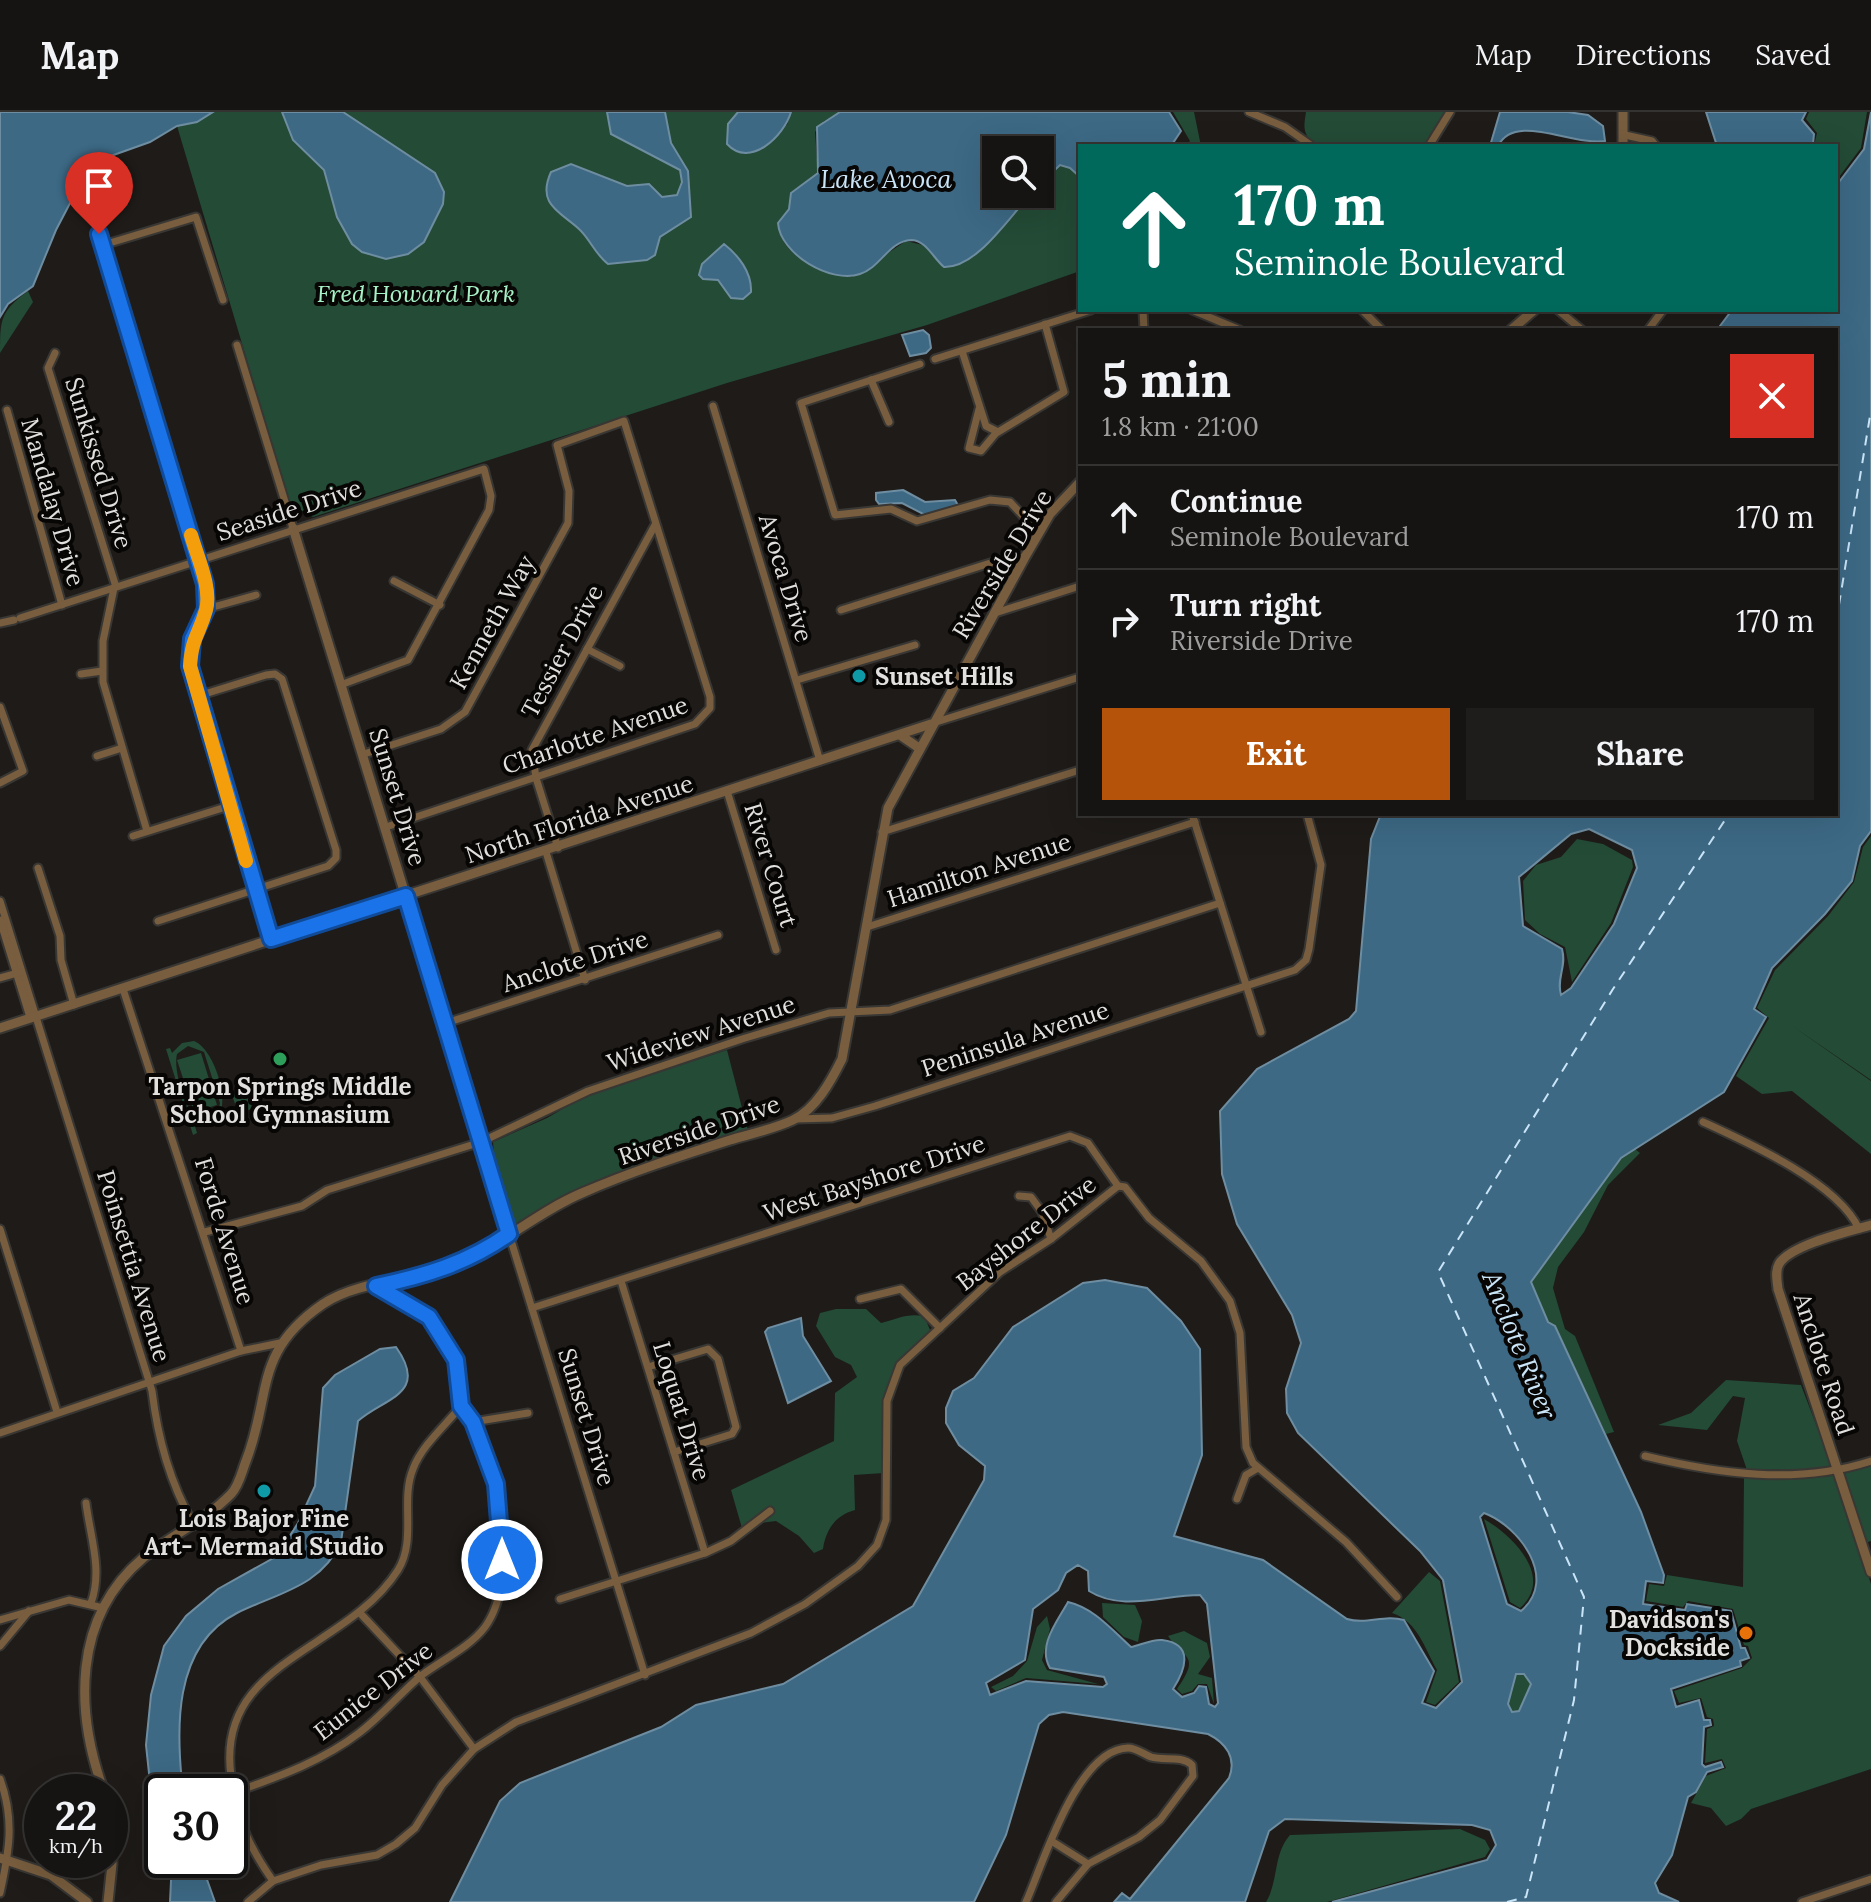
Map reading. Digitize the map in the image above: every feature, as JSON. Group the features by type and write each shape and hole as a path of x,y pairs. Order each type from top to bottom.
{"street":[{"path":"1431,144 1445,125 1450,112"},
{"path":"1623,112 1624,141 1652,141 1654,144"},
{"path":"1254,113 1285,127 1309,144"},
{"path":"103,245 196,217 223,300"},
{"path":"99,234 199,561 206,609 192,639 190,666 229,806 271,939"},
{"path":"935,359 1084,312"},
{"path":"1197,312 1235,328"},
{"path":"1364,312 1379,328"},
{"path":"1513,328 1532,312"},
{"path":"1560,312 1580,328"},
{"path":"978,401 979,419 968,440 969,448 981,451 998,432 1064,392 1045,324"},
{"name":"Sunset Drive","path":"237,345 289,530 343,684 443,1024 645,1675"},
{"path":"962,351 986,426 998,432"},
{"name":"Sunkissed Drive","path":"55,353 48,368 115,588"},
{"path":"920,364 801,403 835,515 891,509 917,521 990,500 1010,502 1039,533"},
{"path":"871,380 883,417 889,422"},
{"name":"Avoca Drive","path":"713,406 820,761"},
{"name":"Mandalay Drive","path":"7,410 8,426 62,605"},
{"name":"Kenneth Way","path":"364,754 441,729 465,712 568,523 569,491 557,445 624,421"},
{"name":"Charlotte Avenue","path":"386,827 695,724 710,708 710,697 624,421"},
{"name":"Seaside Drive","path":"0,623 484,469 491,496 489,510 440,605"},
{"name":"Riverside Drive","path":"98,1774 87,1738 82,1695 83,1673 103,1608 138,1563 194,1526 234,1492 257,1426 262,1389 280,1343 331,1299 446,1268 476,1256 582,1193 795,1119 832,1080 842,1059 882,832 896,791 1050,514 1078,484"},
{"name":"Tessier Drive","path":"558,848 536,778 532,750 655,524"},
{"path":"841,610 1003,559 1025,557"},
{"path":"343,684 408,660 440,605 394,581"},
{"path":"995,613 1078,587"},
{"path":"115,588 104,635 102,671 147,831"},
{"path":"206,609 256,595"},
{"path":"797,680 915,645"},
{"path":"587,649 620,666"},
{"path":"81,674 102,671"},
{"path":"158,921 328,866 336,858 282,679 275,674 266,675 198,696"},
{"name":"North Florida Avenue","path":"0,1028 1078,678"},
{"path":"0,708 23,771 0,783"},
{"path":"900,735 919,748"},
{"path":"97,756 122,748"},
{"path":"882,832 1078,771"},
{"name":"River Court","path":"727,791 776,950"},
{"path":"133,836 229,806"},
{"name":"Peninsula Avenue","path":"795,1119 832,1118 875,1106 1295,970 1306,960 1321,865 1308,816"},
{"path":"1194,818 1261,1032"},
{"name":"Hamilton Avenue","path":"867,927 1194,818"},
{"path":"546,852 585,980"},
{"path":"38,868 60,936 61,960 74,1005"},
{"name":"Poinsettia Avenue","path":"0,901 2,923 36,1017 148,1382 168,1472 194,1526"},
{"name":"Wideview Avenue","path":"205,1232 302,1206 327,1190 481,1142 588,1091 829,1013 890,1010 1220,903"},
{"name":"Anclote Drive","path":"443,1024 718,935"},
{"path":"0,978 19,972"},
{"name":"Forde Avenue","path":"123,989 144,1060 156,1080 241,1351"},
{"path":"1703,1122 1828,1192 1853,1215 1859,1229"},
{"name":"West Bayshore Drive","path":"532,1308 1070,1136 1088,1143 1118,1186"},
{"name":"Bayshore Drive","path":"248,1902 273,1881 321,1865 377,1855 396,1844 415,1828 442,1785 474,1749 529,1715 645,1675 781,1618 843,1578 869,1556 883,1533 889,1508 889,1388 910,1354 1000,1272 1051,1239 1118,1186 1125,1187 1149,1218 1201,1261 1230,1301 1240,1333 1246,1447 1258,1468"},
{"path":"1019,1196 1031,1197 1042,1212 1051,1239"},
{"name":"Anclote Road","path":"1871,1225 1789,1254 1780,1262 1776,1272 1778,1289 1871,1572"},
{"path":"0,1229 57,1412"},
{"name":"Loquat Drive","path":"621,1281 705,1553"},
{"path":"376,1286 429,1317 440,1330 458,1366 461,1406 473,1422 528,1413"},
{"path":"860,1299 901,1289 940,1328"},
{"path":"0,1433 241,1351 280,1343"},
{"path":"648,1367 708,1349 718,1359 736,1427 732,1434 674,1452"},
{"path":"231,1774 232,1735 248,1695 283,1665 360,1613 397,1571 408,1536 414,1467 461,1406"},
{"name":"Eunice Drive","path":"248,1787 329,1753 367,1727 420,1677 486,1625 497,1593 502,1524 493,1468 473,1422"},
{"path":"1645,1456 1748,1474 1816,1475 1838,1472 1871,1461"},
{"path":"1237,1499 1246,1475 1258,1468 1346,1542 1397,1597"},
{"path":"86,1503 97,1579 91,1603"},
{"path":"560,1599 705,1553 731,1541 770,1511"},
{"path":"0,1620 60,1602 91,1603 103,1608"},
{"path":"0,1646 31,1610"},
{"path":"360,1613 420,1677 474,1749"},
{"path":"1026,1902 1075,1788 1111,1754 1132,1748 1148,1756 1180,1759 1192,1765 1193,1776 1160,1820 1139,1837 1088,1864 1056,1902"},
{"path":"0,1779 11,1830 0,1893"},
{"path":"248,1840 273,1881"},
{"path":"1053,1842 1088,1864"},
{"path":"4,1858 51,1875 87,1902"},
{"path":"108,1902 111,1878"},
{"path":"1802,1902 1871,1879"}],"green space":[{"name":"Fred Howard Park","path":"213,112 738,112 728,124 787,125 791,112 840,112 824,121 815,132 818,173 791,192 789,209 778,223 787,246 805,261 852,277 906,241 973,257 1018,208 1054,208 1054,171 1060,165 1078,175 1078,272 927,325 727,383 313,517 290,504 177,126 197,122"},
{"path":"1173,112 1194,112 1201,144 1188,144 1190,141"},
{"path":"1306,112 1446,112 1426,144 1315,144 1305,132"},
{"path":"1809,112 1867,112 1861,148 1838,178 1838,144 1814,144 1817,133 1806,119"},
{"path":"28,291 33,302 0,353 4,317"},
{"path":"1871,836 1871,1080 1791,1025 1871,1081 1871,1154 1792,1091 1762,1094 1736,1076 1769,1018 1757,1008 1775,970 1828,916 1854,882 1863,847"},
{"path":"1577,839 1603,844 1632,860 1633,867 1611,923 1572,982 1565,947 1540,934 1525,920 1523,881 1536,865 1561,857"},
{"path":"194,1041 202,1046 215,1067 222,1093 220,1116 214,1123 194,1123 197,1133 193,1135 166,1049 170,1048 172,1053 182,1043","holes":["188,1046 204,1052 220,1103 218,1113 209,1120 197,1119 184,1098 176,1061 177,1054"]},
{"path":"727,1050 748,1131 583,1188 515,1226 493,1142 547,1118 583,1097"},
{"path":"201,1053 217,1105 194,1112 177,1060"},
{"path":"255,1088 259,1101 251,1104 252,1109 238,1113 232,1095"},
{"path":"1635,1149 1640,1153 1608,1185 1584,1232 1558,1267 1553,1288 1565,1329 1575,1336 1614,1432 1606,1434 1555,1326 1542,1313 1531,1282 1621,1158"},
{"path":"836,1309 866,1309 881,1323 907,1316 924,1316 931,1332 899,1365 885,1395 884,1473 854,1475 855,1510 837,1519 829,1529 823,1549 814,1553 799,1536 776,1521 760,1523 775,1512 771,1507 742,1528 731,1490 834,1441 835,1393 857,1377 851,1365 835,1357 816,1326 820,1313"},
{"path":"1726,1380 1801,1385 1833,1469 1747,1470 1737,1441 1745,1398 1733,1396 1707,1430 1658,1425 1691,1413"},
{"path":"1871,1466 1871,1541 1865,1543 1843,1474"},
{"path":"1835,1476 1871,1584 1871,1769 1751,1809 1741,1819 1726,1826 1711,1808 1691,1803 1706,1776 1726,1768 1722,1759 1705,1763 1707,1729 1714,1726 1713,1719 1707,1717 1701,1698 1679,1703 1674,1691 1742,1668 1752,1658 1748,1646 1744,1645 1733,1609 1688,1601 1683,1607 1646,1601 1649,1584 1664,1586 1667,1575 1743,1587 1744,1477"},
{"path":"1484,1519 1517,1546 1531,1570 1533,1583 1530,1596 1520,1608 1510,1602"},
{"path":"1429,1572 1440,1581 1459,1682 1435,1705 1426,1702 1437,1670 1414,1629 1392,1613"},
{"path":"1102,1603 1135,1605 1142,1621 1138,1642 1124,1637 1103,1617"},
{"path":"1047,1616 1050,1629 1042,1660 1047,1670 1098,1684 1026,1678 996,1691 991,1687 1013,1676 1027,1661 1037,1627"},
{"path":"1184,1631 1207,1643 1210,1657 1198,1674 1212,1678 1214,1704 1207,1684 1198,1684 1192,1691 1182,1694 1177,1689 1189,1663 1168,1636"},
{"path":"1515,1674 1524,1674 1531,1684 1519,1711 1511,1712 1508,1704"},
{"path":"1460,1829 1485,1840 1490,1849 1485,1857 1327,1902 1266,1902 1281,1850 1290,1835"}],"water":[{"path":"0,112 213,112 197,122 177,126 150,142 91,163 56,230 33,286 8,304 0,317"},
{"path":"282,112 343,112 435,173 444,192 443,204 424,242 408,254 386,259 362,252 352,244 337,217 324,170 293,140"},
{"path":"607,112 665,112 671,143 688,171 691,217 660,237 655,255 647,260 608,264 583,233 549,200 547,183 551,172 571,164 627,186 649,184 662,197 677,195 682,182 680,170 611,134"},
{"name":"Lake Avoca","path":"738,112 791,112 774,139 756,151 746,153 736,151 727,144 728,124"},
{"name":"Lake Avoca","path":"840,112 1169,112 1181,131 1172,144 1078,144 1078,175 1060,165 1054,171 1054,136 982,136 982,208 1019,208 980,250 956,265 944,267 925,246 911,240 897,245 860,274 835,275 809,264 788,245 778,223 789,209 791,193 818,173 817,127"},
{"path":"1500,112 1588,115 1603,126 1605,141 1531,131 1517,132 1506,136 1500,144 1491,144"},
{"path":"1706,112 1806,112 1802,120 1814,134 1813,144 1716,144"},
{"name":"Anclote River","path":"1871,112 1871,831 1860,846 1852,881 1825,914 1772,968 1754,1009 1766,1017 1724,1092 1621,1158 1531,1282 1548,1322 1555,1326 1641,1512 1664,1575 1663,1583 1646,1581 1643,1604 1685,1610 1687,1604 1731,1611 1741,1648 1745,1648 1749,1658 1740,1661 1741,1666 1671,1689 1676,1707 1699,1700 1704,1720 1710,1720 1711,1725 1704,1727 1702,1764 1705,1767 1721,1762 1723,1767 1707,1772 1696,1792 1688,1797 1672,1855 1655,1883 1659,1893 1679,1902 1332,1902 1487,1860 1496,1845 1490,1830 1472,1825 1285,1819 1269,1831 1245,1902 1114,1902 1122,1893 1130,1899 1229,1778 1231,1758 1225,1747 1208,1734 1063,1712 1049,1715 1039,1724 1006,1835 974,1902 450,1902 500,1801 520,1783 661,1727 696,1705 783,1684 913,1606 984,1480 985,1466 959,1445 946,1423 946,1408 953,1391 974,1378 1013,1327 1083,1283 1105,1280 1147,1288 1181,1321 1200,1349 1202,1455 1174,1536 1263,1560 1347,1619 1404,1620 1434,1671 1422,1703 1436,1708 1462,1682 1443,1580 1420,1551 1298,1433 1287,1413 1286,1389 1301,1343 1292,1315 1237,1224 1222,1174 1220,1111 1257,1069 1349,1019 1356,1011 1371,839 1380,816 1838,816 1838,328 1718,328 1730,312 1838,312 1838,183 1864,149","holes":["1589,829 1632,850 1637,868 1614,924 1571,988 1561,995 1562,949 1523,926 1519,877 1571,834","1484,1513 1510,1529 1530,1555 1536,1584 1532,1598 1521,1611 1507,1604 1480,1517","1078,1565 1088,1571 1089,1591 1102,1597 1143,1601 1200,1595 1207,1604 1218,1703 1215,1707 1209,1704 1206,1687 1199,1686 1194,1693 1182,1697 1173,1689 1183,1667 1180,1647 1158,1640 1131,1647 1094,1614 1068,1602 1047,1643 1050,1668 1104,1677 1107,1684 1103,1687 1026,1681 990,1695 986,1683 1025,1660 1033,1609 1058,1590 1066,1573","1516,1674 1524,1674 1531,1684 1519,1711 1512,1712 1508,1704"]},
{"path":"724,244 747,271 751,292 743,299 731,298 718,280 703,279 699,275 702,264"},
{"path":"923,330 929,335 931,348 926,353 910,356 902,335"},
{"path":"903,490 925,502 955,500 959,507 927,516 902,503 879,504 876,500 876,493"},
{"path":"801,1318 803,1336 831,1381 788,1403 765,1332 768,1328"},
{"path":"396,1347 408,1376 406,1385 399,1393 358,1421 341,1542 322,1569 310,1579 237,1613 216,1628 200,1646 183,1692 179,1743 182,1774 149,1774 146,1745 151,1695 164,1646 186,1616 218,1589 277,1556 298,1523 315,1486 323,1388 335,1375 380,1349"},
{"path":"171,1878 206,1878 215,1902 170,1902"}],"ferry route":[{"path":"1838,611 1871,410"},
{"path":"1507,1902 1526,1897 1574,1700 1584,1597 1438,1272 1613,989 1728,816"}],"slow traffic":[{"path":"191,535 205,584 206,609 192,639 190,666 246,861"}],"place":[{"name":"Sunset Hills","path":"859,676"},
{"name":"Tarpon Springs Middle School Gymnasium","path":"280,1059"},
{"name":"Lois Bajor Fine Art- Mermaid Studio","path":"264,1491"},
{"name":"Davidson's Dockside","path":"1746,1633"}],"route":[{"path":"99,234 205,584 206,609 192,639 190,666 229,806 271,939 406,896 461,1075 509,1234 476,1256 446,1268 376,1286 429,1317 440,1330 456,1360 461,1406 473,1422 493,1468 501,1515 502,1560"}]}
